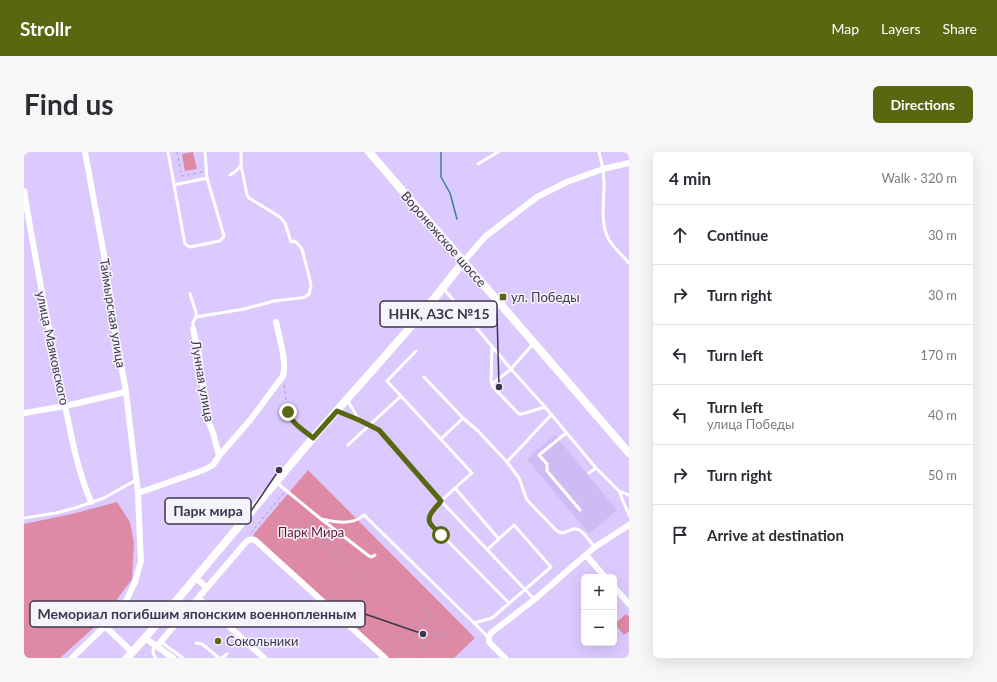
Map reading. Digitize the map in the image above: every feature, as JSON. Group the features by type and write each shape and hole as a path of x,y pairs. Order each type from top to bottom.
{"street":[{"name":"Таймырская улица","path":"72,658 105,626 126,601 136,582 140,561 138,493 126,392 104,256 85,152"},
{"name":"Воронежское шоссе","path":"369,152 629,453"},
{"path":"105,626 130,655 275,482 347,400 486,236 538,197 567,182 603,169 629,163"},
{"name":"улица Маяковского","path":"24,191 45,312 65,406 75,451 91,502"},
{"path":"138,493 204,470 213,465 251,419 283,376 284,362 276,322"},
{"name":"Лунная улица","path":"193,330 199,354 207,417 219,456"},
{"path":"24,413 65,406 126,392"},
{"path":"505,658 489,642 491,633 534,599 595,547 629,525"},
{"path":"157,644 249,540 256,540 385,658"},
{"path":"586,555 602,574"},
{"path":"196,578 207,588"},
{"path":"617,590 629,604"},
{"path":"198,598 264,658"},
{"path":"145,638 157,644 173,658"}],"lane":[{"path":"168,152 185,244 190,247 220,241 224,236 207,178 204,152"},
{"path":"196,317 244,309 274,301 305,297 311,290 302,249 294,241 291,242 285,223 280,217 249,198 247,195 241,165 241,152"},
{"path":"478,164 498,152"},
{"path":"599,152 603,169 603,208 606,233 610,241 629,263"},
{"path":"230,175 241,165"},
{"path":"174,185 207,178"},
{"path":"443,288 596,468 619,491 629,515"},
{"path":"190,294 196,312 193,330"},
{"path":"492,384 511,369 535,343"},
{"path":"492,347 493,387 519,414 545,407"},
{"path":"416,351 387,381 472,473 441,501 430,514 429,522 509,603"},
{"path":"424,377 507,462 520,478 527,500 557,531 564,533 577,529 595,547"},
{"path":"348,445 401,396"},
{"path":"347,400 359,420"},
{"path":"337,411 369,424 379,430 441,501 534,599"},
{"path":"507,462 551,415"},
{"path":"441,439 463,418"},
{"path":"566,433 539,455 547,464 547,471 580,510"},
{"path":"589,473 596,468"},
{"path":"24,518 56,513 104,498 136,477"},
{"path":"275,482 369,556 372,557 375,555"},
{"path":"456,488 499,538"},
{"path":"619,491 629,495"},
{"path":"321,519 337,523 351,522 364,515 489,637"},
{"path":"474,623 492,618 551,567 514,525 488,549"},
{"path":"196,643 202,644 220,658 227,654"},
{"path":"156,658 152,652 157,644 183,658"}],"path":[{"path":"177,152 182,176 206,171"},
{"path":"283,376 290,417 313,438"},
{"path":"249,540 252,531 286,491"},
{"path":"277,501 423,634"},
{"path":"309,522 368,575"},
{"path":"302,530 361,584"},
{"path":"312,539 319,531"},
{"path":"321,548 328,540"},
{"path":"331,557 338,548"},
{"path":"341,566 348,557"},
{"path":"374,573 388,557"},
{"path":"350,574 358,566"},
{"path":"428,609 429,608 449,633 448,634"},
{"path":"416,658 398,635 428,609"},
{"path":"424,624 428,609"},
{"path":"398,610 395,635 396,640 409,655"},
{"path":"424,624 430,626 434,633 433,637 428,642 421,643 415,638 414,631 416,628 419,625 424,624"},
{"path":"434,633 448,634"},
{"path":"419,658 448,634"},
{"path":"402,640 414,635"},
{"path":"423,654 425,643"}],"shaded area":[{"path":"555,435 617,510 589,534 527,459"}],"green space":[{"path":"193,152 197,169 185,171 182,154"},
{"name":"Парк Мира","path":"308,470 475,638 454,658 389,658 253,535"},
{"path":"117,502 130,522 134,543 132,579 101,621 60,658 24,658 24,524 76,513"},
{"path":"626,614 629,617 629,631 624,635 617,626 617,622"}],"waterway":[{"path":"441,152 441,177 450,193 457,219"}],"place":[{"name":"ул. Победы","path":"503,297"},
{"name":"ННК, АЗС №15","path":"499,387"},
{"name":"Парк мира","path":"279,470"},
{"name":"Мемориал погибшим японским военнопленным","path":"423,634"},
{"name":"Сокольники","path":"218,641"}],"route":[{"path":"288,412 294,422 313,438 337,411 379,430 441,501 430,514 429,522 441,535"}]}
